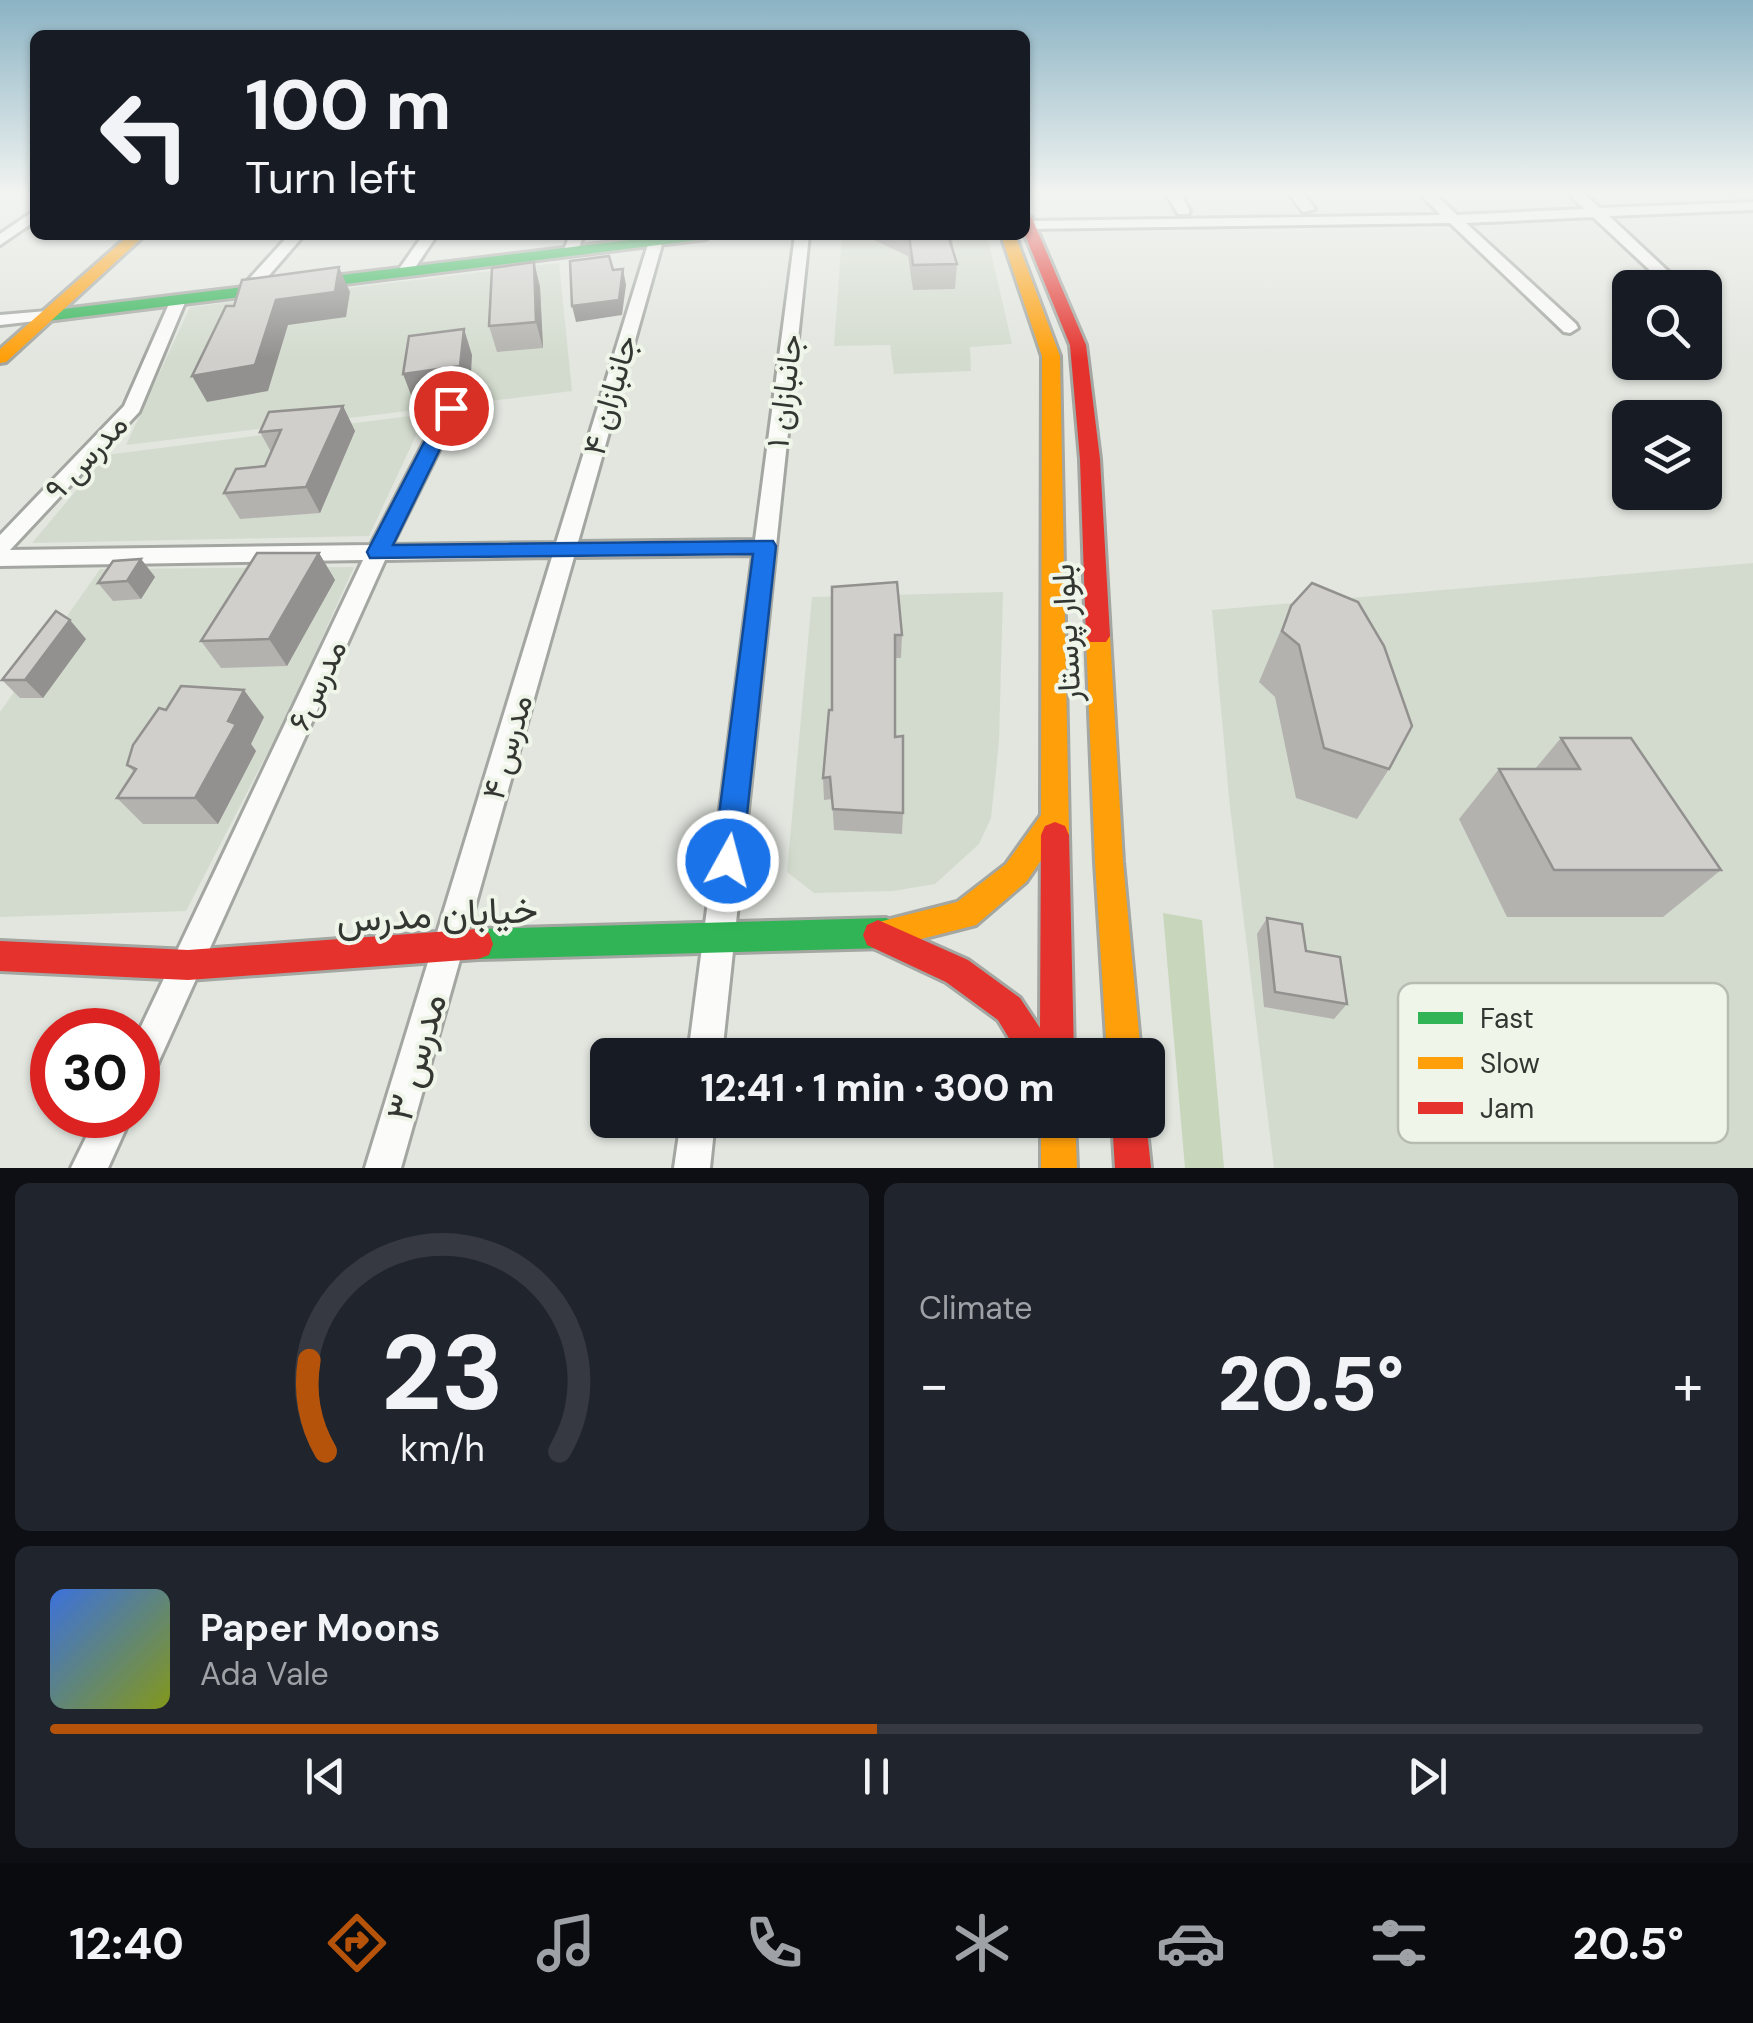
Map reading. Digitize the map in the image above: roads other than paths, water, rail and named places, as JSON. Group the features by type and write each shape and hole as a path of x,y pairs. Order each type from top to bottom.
{"main road":[{"path":"0,358 122,250"},
{"path":"47,316 405,272 535,250"},
{"name":"بلوار پرستار","path":"1018,250 1017,258 1050,356 1057,1038"},
{"name":"بلوار پرستار","path":"1034,250 1078,346 1090,459 1109,862 1123,1038"},
{"path":"1017,258 1041,261"},
{"path":"878,936 965,915 1016,873 1052,822"},
{"path":"878,936 957,971 1009,1009 1027,1038"},
{"name":"خیابان مدرس","path":"5,965 188,965 448,945 878,936"},
{"path":"1058,1138 1059,1168"},
{"path":"1131,1138 1133,1168"}],"street":[{"path":"246,292 284,250"},
{"path":"405,272 420,250"},
{"name":"جانبازان ۴","path":"565,550 653,250"},
{"name":"جانبازان ۱","path":"707,1038 800,250"},
{"path":"1485,250 1570,328"},
{"path":"1637,250 1659,270"},
{"name":"مدرس ۹","path":"0,548 132,408 178,300"},
{"path":"0,320 47,316"},
{"name":"مدرس۶","path":"160,1023 378,552 451,408"},
{"path":"0,558 765,546"},
{"name":"مدرس ۴","path":"448,945 565,550"},
{"name":"مدرس ۳","path":"383,1168 448,945"},
{"path":"89,1168 104,1138"},
{"path":"692,1168 696,1138"}]}
